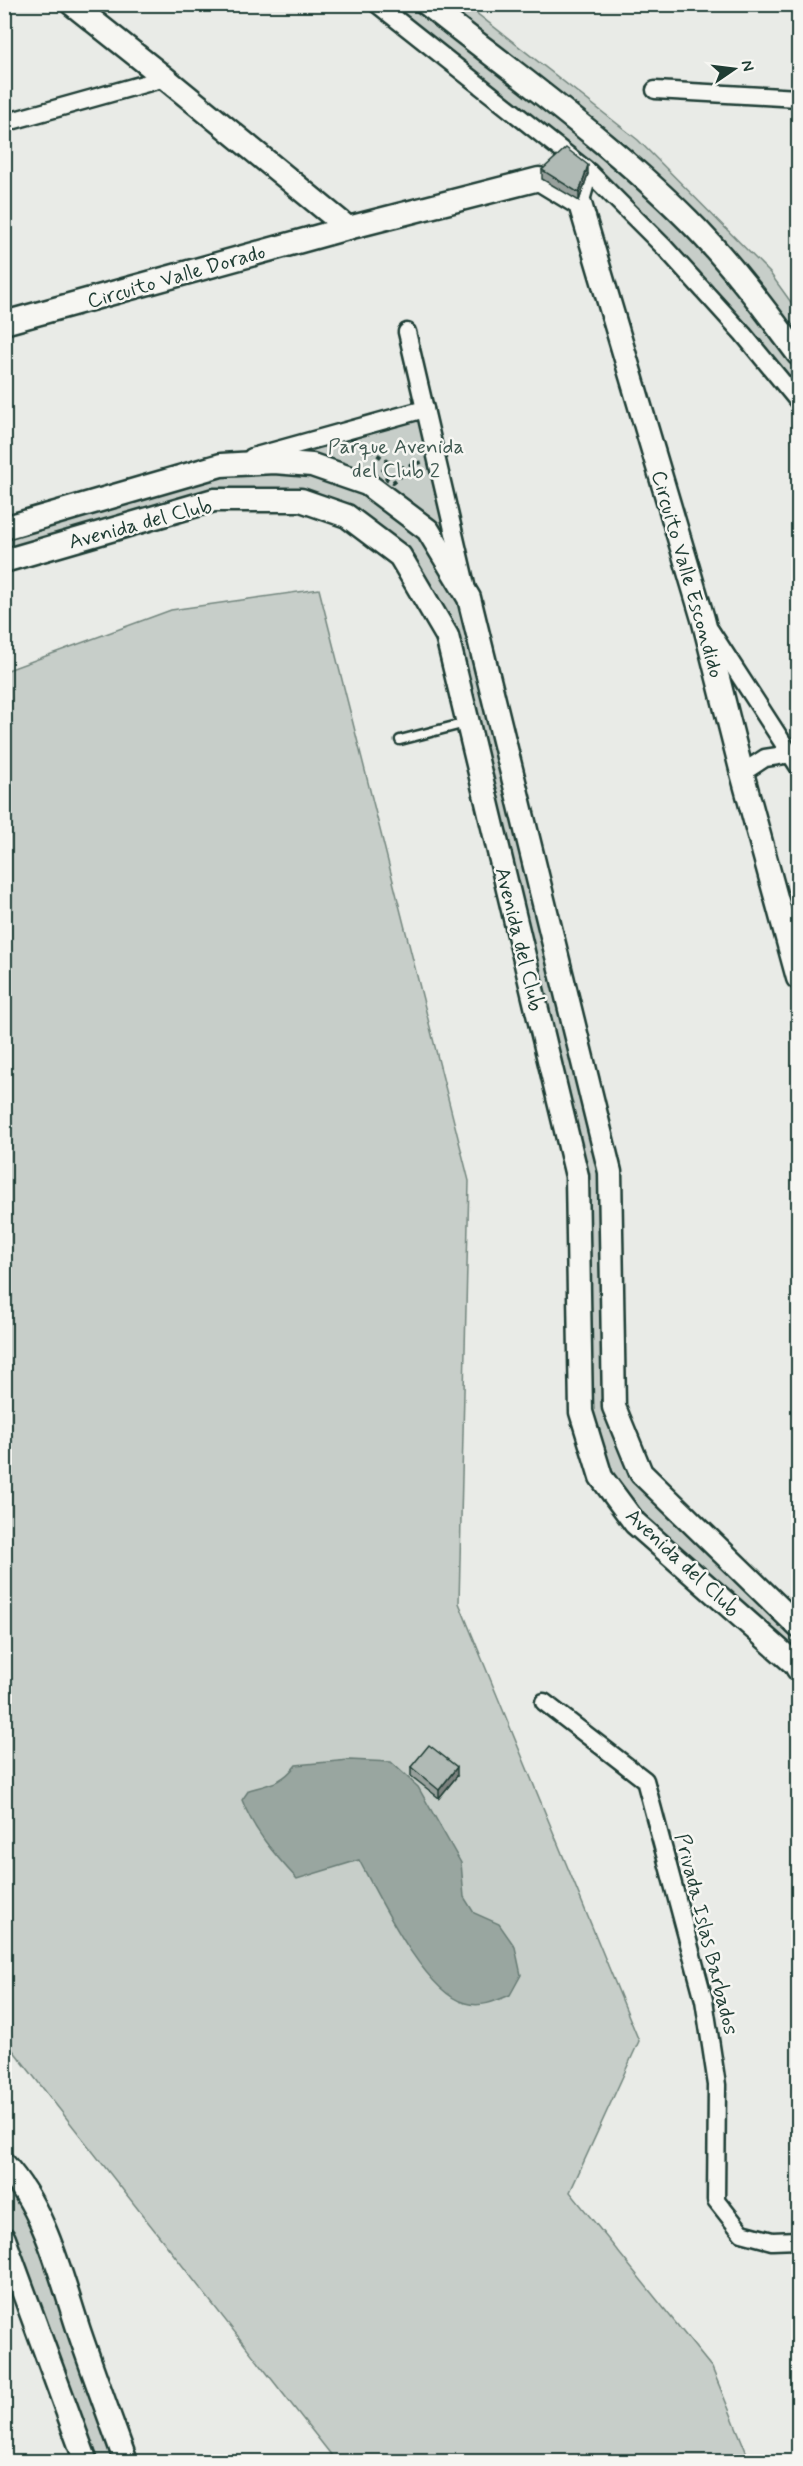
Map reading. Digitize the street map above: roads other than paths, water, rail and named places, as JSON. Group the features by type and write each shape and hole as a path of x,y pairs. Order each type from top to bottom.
{"street":[{"path":"72,4 348,228"},
{"path":"377,4 590,172 673,257 743,334 798,401"},
{"path":"427,4 616,154 688,220 751,292 798,354"},
{"path":"4,123 165,78"},
{"path":"655,90 798,98"},
{"name":"Circuito Valle Dorado","path":"4,323 348,228 539,179 567,154"},
{"path":"539,179 580,204 590,172"},
{"name":"Circuito Valle Escondido","path":"580,204 703,619 798,978"},
{"name":"Avenida del Club","path":"407,332 469,598 610,1172 614,1407 641,1473 798,1626"},
{"name":"Avenida del Club","path":"4,528 221,465 425,410"},
{"name":"Avenida del Club","path":"221,465 274,462 312,465 367,484 428,530 469,598"},
{"name":"Avenida del Club","path":"4,561 214,500 302,500 347,516 400,556 447,636 577,1176 581,1412 601,1476 635,1523 798,1669"},
{"path":"703,619 795,760"},
{"path":"447,636 477,628"},
{"path":"742,773 765,758 795,760"},
{"name":"Privada Islas Barbados","path":"544,1702 645,1780 704,2000 717,2085 716,2199 742,2233 772,2241 798,2240"},
{"path":"4,2164 30,2198 46,2232 126,2462"},
{"path":"4,2239 86,2462"}],"lane":[{"path":"400,740 467,723"}],"park label":[{"name":"Parque Avenida del Club 2","path":"396,458"}]}
